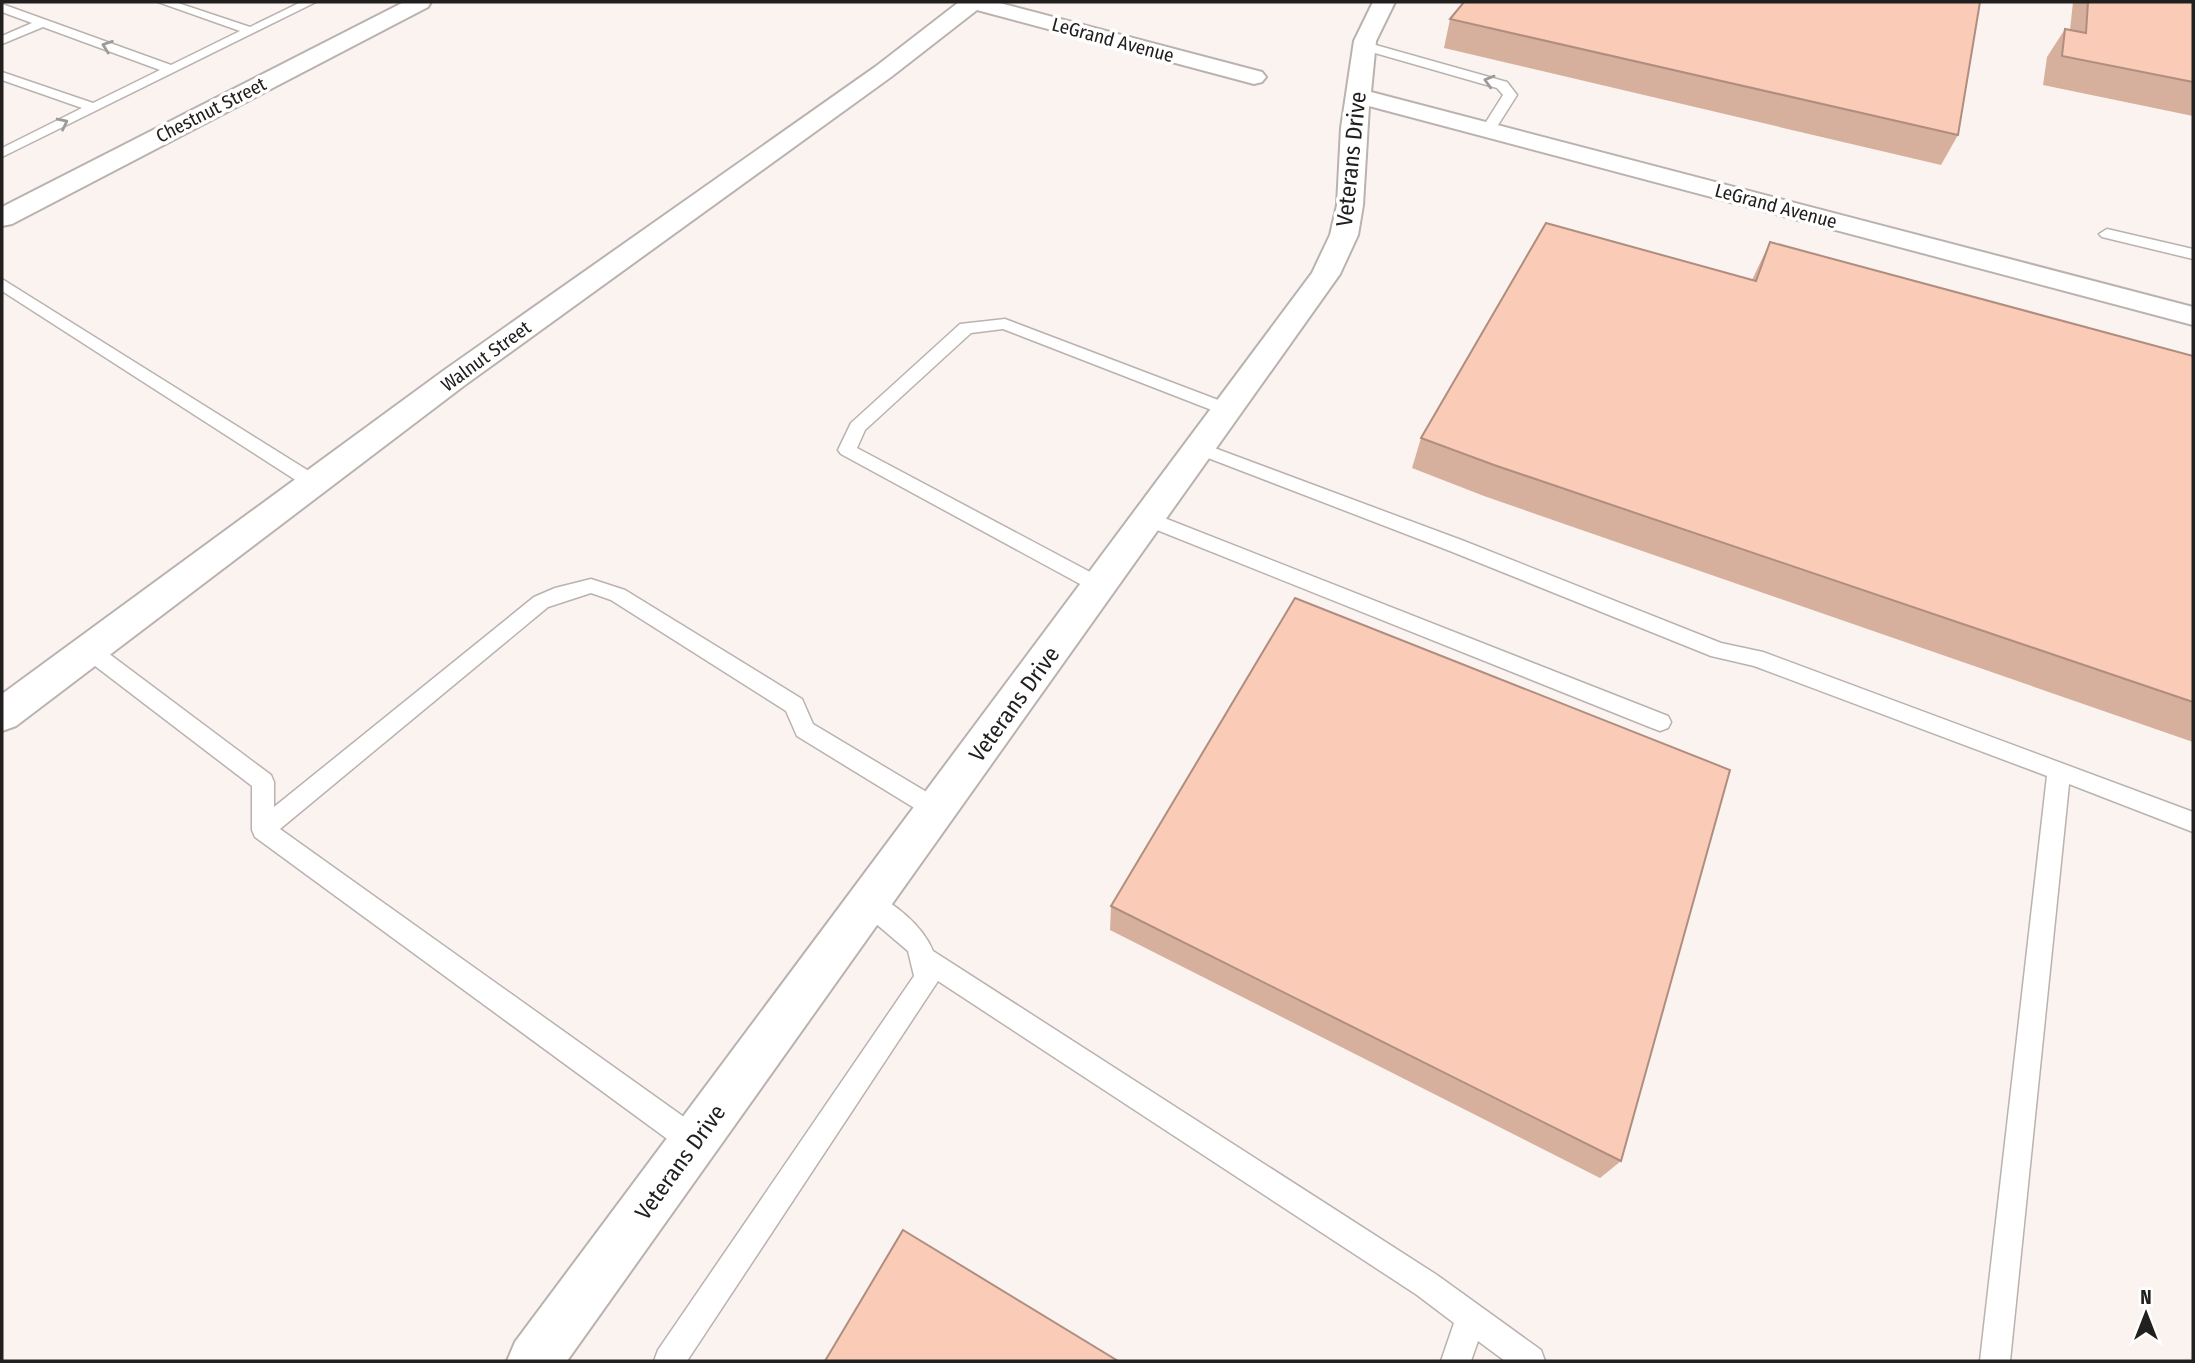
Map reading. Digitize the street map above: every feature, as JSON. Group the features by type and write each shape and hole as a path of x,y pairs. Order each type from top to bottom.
{"street":[{"name":"Chestnut Street","path":"2,218 420,2"},
{"name":"LeGrand Avenue","path":"972,2 1254,77"},
{"name":"Walnut Street","path":"2,715 454,378 883,72 972,2"},
{"name":"Veterans Drive","path":"534,1361 1321,283 1344,235 1350,205 1364,46 1384,2"},
{"name":"LeGrand Avenue","path":"1358,96 2193,316"}],"lane":[{"path":"164,2 251,31"},
{"path":"3,152 310,2"},
{"path":"2,8 171,70"},
{"path":"2,40 42,23"},
{"path":"1364,46 1502,85 1510,95 1488,130"},
{"path":"2,76 94,107"},
{"path":"2107,234 2193,254"},
{"path":"2,284 314,482"},
{"path":"1100,586 846,450 856,427 966,328 1005,324 1228,410"},
{"path":"1200,449 1718,649 1756,658 2193,822"},
{"path":"1149,519 1660,722"},
{"path":"263,831 541,602 562,593 591,586 618,595 794,705 805,730 937,810"},
{"path":"89,650 263,782 263,831"},
{"path":"1995,1361 2059,771"},
{"path":"263,831 695,1142"},
{"path":"669,1361 926,979 927,960 920,944 869,903"},
{"path":"927,960 1427,1285 1530,1361"},
{"path":"1456,1361 1471,1318"}],"building":[{"path":"1464,2 1980,2 1958,135 1450,19"},
{"path":"2088,2 2193,2 2193,82 2062,56 2065,29 2086,33"},
{"path":"1546,223 1756,281 1770,242 2193,356 2193,702 1421,438"},
{"path":"1295,598 1730,770 1621,1161 1111,906"},
{"path":"903,1230 1118,1361 825,1361"}]}
